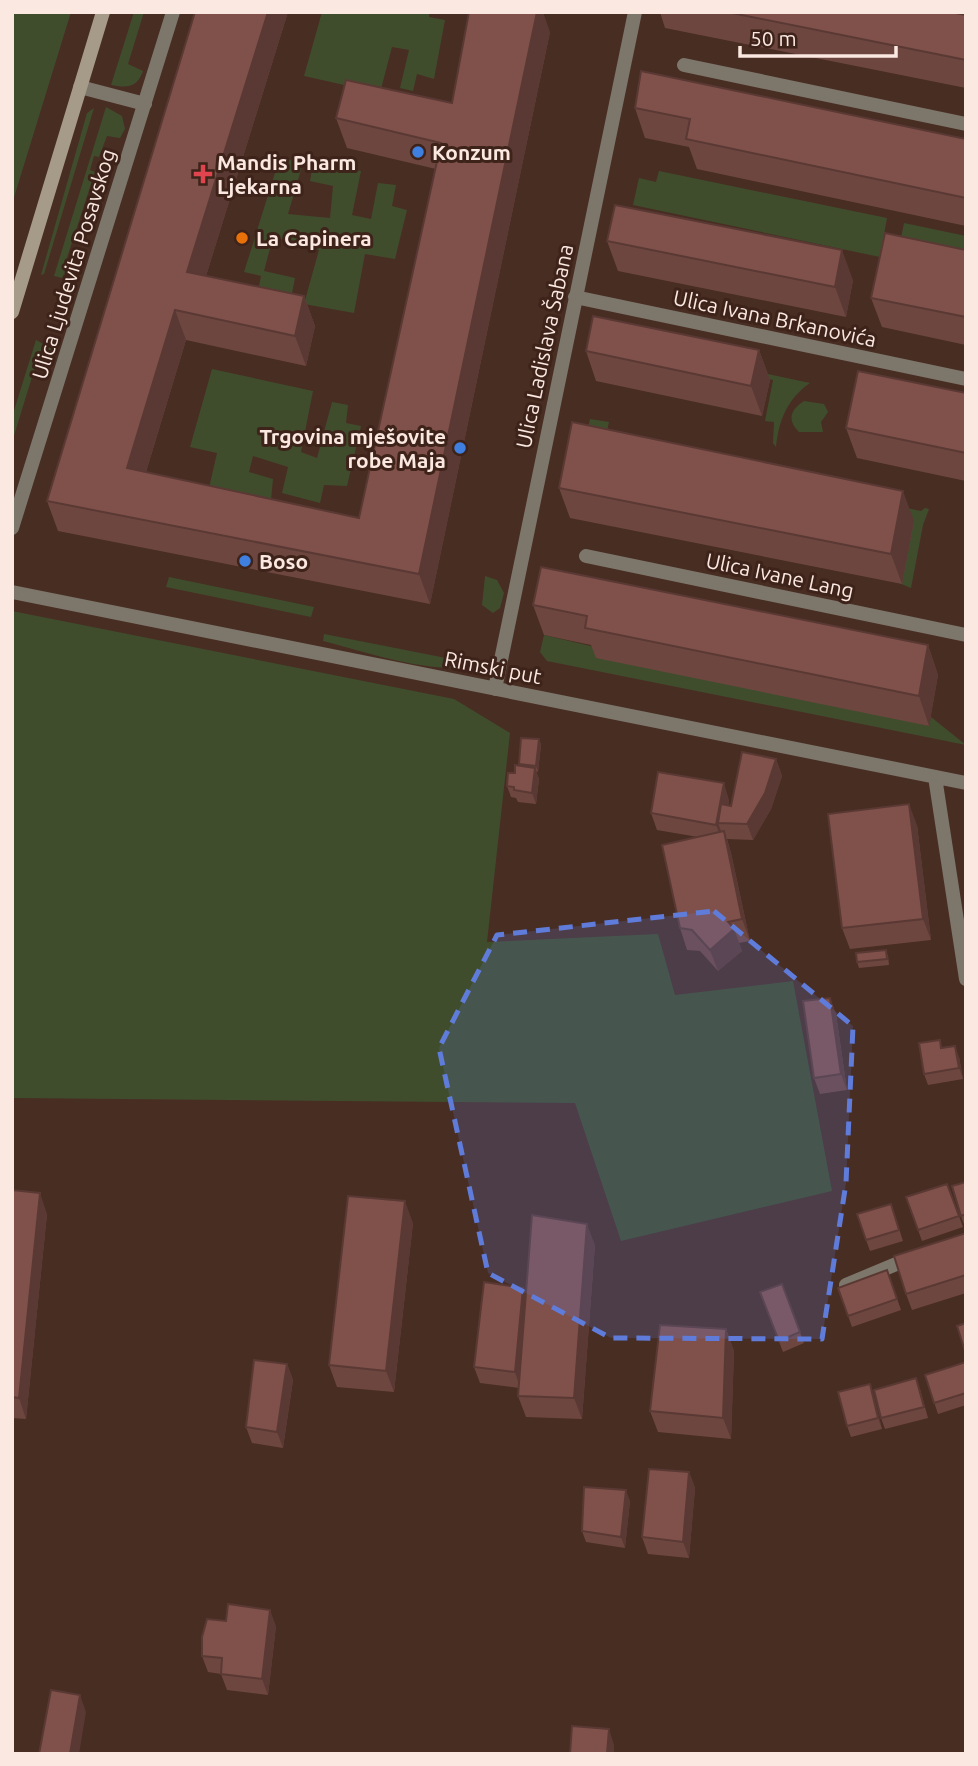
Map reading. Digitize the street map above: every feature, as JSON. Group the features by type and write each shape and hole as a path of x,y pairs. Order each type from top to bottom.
{"main road":[{"name":"Ulica Ljudevita Posavskog","path":"12,312 103,12"}],"street":[{"name":"Ulica Ljudevita Posavskog","path":"12,528 173,12"},
{"name":"Ulica Ladislava Šabana","path":"495,689 635,12"},
{"path":"684,65 966,124"},
{"path":"79,87 145,104"},
{"name":"Ulica Ivana Brkanovića","path":"575,297 966,379"},
{"name":"Ulica Ivane Lang","path":"586,556 966,635"},
{"name":"Rimski put","path":"12,592 966,783"},
{"path":"935,776 966,979"},
{"path":"846,1285 930,1250"}],"highlighted area":[{"path":"714,911 853,1026 846,1183 822,1339 611,1338 488,1273 439,1048 497,935"}],"green space":[{"path":"12,12 71,12 12,204"},
{"path":"134,12 144,12 128,64 143,71 138,81 131,86 111,85"},
{"path":"322,12 429,12 429,17 445,20 434,79 417,74 413,91 400,88 409,50 392,47 380,93 304,76"},
{"path":"106,107 122,116 125,129 120,138 107,136 99,157 94,156 90,170 95,172 63,270 80,276 54,276"},
{"path":"94,108 44,274 41,275 87,113"},
{"path":"280,157 303,163 288,214 330,218 333,186 310,181 313,164 361,171 352,215 371,219 378,183 396,185 392,206 407,210 395,259 365,254 354,313 304,304 319,250 273,237 264,271 295,278 290,303 257,296 261,276 244,272"},
{"path":"659,171 887,218 880,257 633,205 639,178 656,182"},
{"path":"904,223 966,236 966,278 896,263"},
{"path":"36,340 56,351 55,355 40,351 12,442 12,417"},
{"path":"701,360 810,383 790,403 779,428 776,447 773,443 774,422 765,421 773,380 700,364"},
{"path":"212,369 313,391 301,452 317,458 332,402 348,405 346,423 361,426 347,486 324,485 320,503 282,493 288,467 253,456 249,472 273,479 271,500 209,488 217,453 190,447"},
{"path":"804,401 824,404 828,412 821,422 823,432 799,432 795,428 793,412"},
{"path":"590,419 609,422 604,444 921,511 929,509 923,525 911,588 583,452"},
{"path":"485,576 497,580 504,593 500,608 493,613 482,605"},
{"path":"169,577 314,607 311,617 166,587"},
{"path":"12,611 454,699 510,733 487,942 658,934 675,995 793,981 832,1191 621,1241 575,1103 12,1098"},
{"path":"324,634 451,659 459,668 425,666 390,659 323,641"},
{"path":"544,635 929,726 931,717 966,745 547,661 540,652"}],"building":[{"path":"195,12 268,12 187,272 304,296 295,336 175,310 127,468 359,518 441,143 336,118 346,80 452,103 469,12 537,12 419,574 47,501"},
{"path":"727,12 950,12 966,15 966,60"},
{"path":"641,71 966,139 966,198 686,139 690,119 635,108"},
{"path":"615,205 842,250 835,287 607,241"},
{"path":"885,233 966,250 966,317 871,298"},
{"path":"593,316 759,350 751,386 586,351"},
{"path":"858,371 966,393 966,453 846,428"},
{"path":"572,422 903,491 891,554 559,488"},
{"path":"541,567 928,645 919,696 585,628 587,616 533,605"},
{"path":"521,738 539,739 536,766 519,764"},
{"path":"742,752 776,759 765,793 747,824 718,823 721,804 731,806"},
{"path":"515,765 535,768 532,793 507,786 508,773 515,773"},
{"path":"658,772 724,783 716,825 651,813"},
{"path":"909,804 923,919 842,928 828,814"},
{"path":"724,831 742,919 728,922 734,929 710,950 692,930 680,928 662,845"},
{"path":"886,950 887,959 857,962 856,953"},
{"path":"830,998 841,1074 814,1078 803,1001"},
{"path":"940,1040 941,1048 955,1046 959,1068 924,1074 919,1043"},
{"path":"966,1182 966,1214 961,1216 952,1186"},
{"path":"947,1184 959,1216 918,1230 906,1197"},
{"path":"12,1190 40,1193 19,1398 12,1397"},
{"path":"348,1196 405,1201 386,1371 329,1365"},
{"path":"891,1204 899,1230 866,1240 857,1214"},
{"path":"532,1215 587,1224 574,1398 518,1396"},
{"path":"966,1233 966,1275 906,1294 894,1256"},
{"path":"887,1270 897,1299 848,1316 838,1288"},
{"path":"484,1282 523,1288 515,1372 474,1367"},
{"path":"782,1284 800,1332 779,1341 760,1292"},
{"path":"966,1323 966,1354 957,1326"},
{"path":"660,1325 726,1329 723,1418 650,1411"},
{"path":"254,1360 287,1364 277,1432 246,1427"},
{"path":"966,1362 966,1393 934,1403 925,1375"},
{"path":"916,1378 924,1407 881,1418 874,1390"},
{"path":"870,1384 878,1418 847,1426 838,1392"},
{"path":"649,1469 689,1472 683,1542 642,1537"},
{"path":"584,1487 626,1490 621,1537 582,1531"},
{"path":"228,1604 270,1610 262,1679 221,1674 222,1658 202,1656 202,1637 207,1619 226,1621"},
{"path":"51,1690 80,1695 70,1754 39,1754"},
{"path":"572,1726 609,1729 607,1754 570,1754"}],"place":[{"name":"Konzum","path":"418,152"},
{"name":"Mandis Pharm Ljekarna","path":"203,174"},
{"name":"La Capinera","path":"242,238"},
{"name":"Trgovina mješovite robe Maja","path":"460,448"},
{"name":"Boso","path":"245,561"}]}
